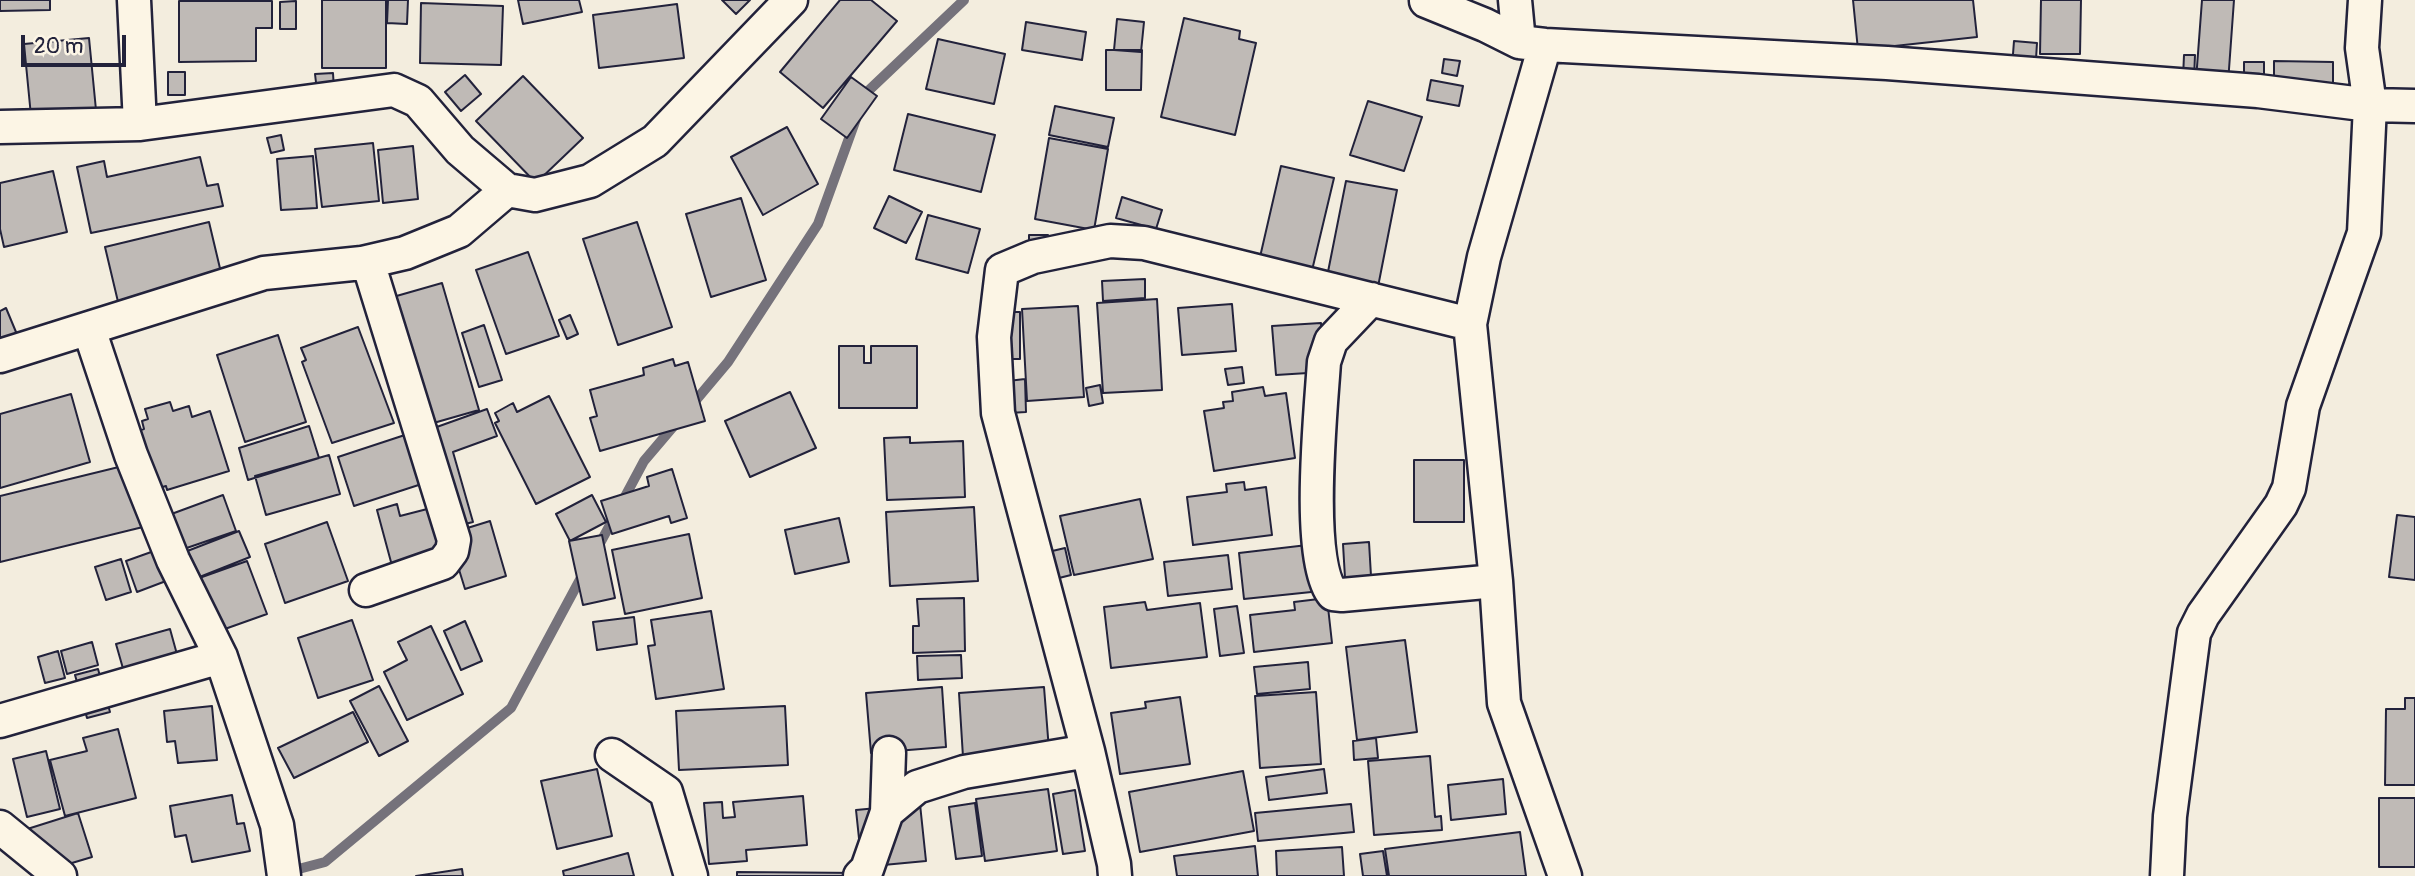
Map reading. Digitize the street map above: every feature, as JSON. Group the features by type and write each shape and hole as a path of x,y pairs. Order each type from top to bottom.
{"street":[{"path":"134,0 140,124"},
{"path":"0,127 140,124 394,90 418,101 460,150 507,190 536,195 590,181 655,141 791,0"},
{"path":"1426,0 1532,43 1887,63 2258,91 2370,105 2415,106"},
{"path":"1515,0 1532,43 1470,324 1496,581 1504,703 1565,876"},
{"path":"2167,876 2170,816 2194,634 2203,615 2281,505 2288,488 2303,406 2364,233 2370,105 2362,48 2365,0"},
{"path":"0,356 264,273 362,263 405,253 459,231 507,190"},
{"path":"1115,876 1088,751 998,413 994,337 1002,271 1033,257 1110,241 1144,243 1470,324"},
{"path":"362,263 371,272 454,540 452,551 443,563 366,590"},
{"path":"1371,299 1331,341 1324,362 1316,523 1326,586 1333,594 1342,595 1496,581"},
{"path":"89,329 131,455 173,560 221,657 277,825 284,876"},
{"path":"0,721 221,657"},
{"path":"887,812 917,787 964,772 1088,751"},
{"path":"860,876 867,869 887,812 889,754"},
{"path":"612,755 666,792 691,876"},
{"path":"0,827 60,876"}],"building":[{"path":"0,0 50,0 50,10 0,11"},
{"path":"322,0 386,0 386,68 322,68"},
{"path":"388,0 408,0 407,24 387,23"},
{"path":"518,0 579,0 582,12 523,24"},
{"path":"722,0 750,0 736,14"},
{"path":"840,0 871,0 897,21 823,108 780,72"},
{"path":"1853,0 1973,0 1977,37 1858,50"},
{"path":"2041,0 2081,0 2080,54 2040,54"},
{"path":"2202,0 2234,0 2228,83 2196,80"},
{"path":"179,1 272,1 272,28 256,28 256,61 179,62"},
{"path":"296,1 296,29 280,29 280,2"},
{"path":"421,3 503,6 501,65 420,63"},
{"path":"677,4 684,58 599,68 593,15"},
{"path":"1184,18 1240,31 1239,39 1256,43 1235,135 1161,117"},
{"path":"1117,19 1144,22 1141,52 1114,50"},
{"path":"1026,22 1086,32 1082,60 1022,50"},
{"path":"89,38 96,110 31,116 24,44"},
{"path":"938,39 1005,54 994,104 926,89"},
{"path":"2014,41 2037,43 2036,59 2011,80"},
{"path":"1106,50 1142,50 1141,90 1106,90"},
{"path":"2184,55 2195,55 2194,79 2183,78"},
{"path":"1444,59 1460,61 1457,76 1442,73"},
{"path":"2274,61 2333,62 2333,90 2274,90"},
{"path":"2244,62 2264,62 2264,81 2244,81"},
{"path":"168,72 185,72 185,95 168,95"},
{"path":"333,73 334,90 317,91 315,74"},
{"path":"465,75 481,94 461,111 445,92"},
{"path":"523,76 583,138 536,183 476,121"},
{"path":"851,77 877,96 847,138 821,119"},
{"path":"1431,80 1463,86 1459,106 1427,100"},
{"path":"1368,101 1422,117 1404,171 1350,155"},
{"path":"1055,106 1114,118 1108,147 1049,135"},
{"path":"908,114 995,135 981,192 894,170"},
{"path":"787,127 818,184 763,215 731,157"},
{"path":"281,135 284,150 271,153 267,138"},
{"path":"1049,138 1108,149 1094,230 1035,219"},
{"path":"373,143 379,201 322,207 315,149"},
{"path":"413,146 418,199 383,203 378,150"},
{"path":"313,156 317,208 281,210 277,159"},
{"path":"200,157 207,186 218,184 223,206 91,233 77,167 104,161 107,177"},
{"path":"1281,166 1334,178 1309,283 1257,270"},
{"path":"53,171 67,232 4,247 0,229 0,183"},
{"path":"1346,181 1397,190 1375,302 1324,292"},
{"path":"889,196 922,212 906,243 874,228"},
{"path":"1122,197 1162,210 1156,229 1116,218"},
{"path":"741,198 766,280 711,297 686,214"},
{"path":"928,215 980,229 968,273 916,259"},
{"path":"209,222 223,281 119,306 105,247"},
{"path":"637,222 672,327 618,345 583,239"},
{"path":"1029,235 1048,235 1048,261 1029,261"},
{"path":"528,252 559,336 506,354 476,270"},
{"path":"1145,279 1145,298 1103,301 1102,281"},
{"path":"442,283 479,410 423,426 386,299"},
{"path":"1157,299 1162,390 1103,393 1097,303"},
{"path":"1232,304 1236,351 1182,355 1178,308"},
{"path":"1078,306 1084,397 1027,401 1022,309"},
{"path":"6,308 26,356 0,367 0,311"},
{"path":"1008,312 1020,312 1020,359 1008,359"},
{"path":"570,315 578,334 567,339 559,320"},
{"path":"1321,323 1324,372 1276,375 1272,326"},
{"path":"484,325 502,380 479,387 462,333"},
{"path":"358,327 394,423 332,443 302,362 306,360 301,348"},
{"path":"278,335 306,422 245,442 217,355"},
{"path":"839,346 864,346 864,363 871,363 871,346 917,346 917,408 839,408"},
{"path":"673,359 675,366 688,362 705,421 600,451 590,418 597,416 590,390 644,375 643,368"},
{"path":"1242,367 1244,383 1228,385 1225,369"},
{"path":"1025,379 1026,412 1009,413 1008,381"},
{"path":"1100,385 1103,403 1089,406 1086,388"},
{"path":"1263,387 1265,396 1286,393 1295,458 1214,471 1204,411 1224,408 1223,402 1233,401 1232,392"},
{"path":"790,392 816,448 750,477 725,421"},
{"path":"71,394 90,462 0,488 0,414"},
{"path":"549,396 590,477 536,504 495,423 499,421 495,413 513,403 517,412"},
{"path":"170,402 173,411 189,406 192,417 210,411 229,471 167,490 166,486 148,491 130,433 144,429 142,421 148,419 145,409"},
{"path":"487,409 497,436 453,452 473,522 449,528 420,433"},
{"path":"309,426 319,458 248,480 239,448"},
{"path":"417,431 434,480 354,506 338,457"},
{"path":"910,437 910,443 963,441 965,497 887,500 884,438"},
{"path":"329,455 340,494 266,515 255,476"},
{"path":"1414,460 1464,460 1464,522 1414,522"},
{"path":"127,465 143,527 0,562 0,496"},
{"path":"672,469 687,518 671,523 669,516 612,534 601,501 649,486 647,477"},
{"path":"1244,482 1245,490 1266,487 1272,535 1193,545 1187,497 1227,492 1226,484"},
{"path":"223,495 236,531 178,551 166,516"},
{"path":"592,495 606,522 570,541 556,514"},
{"path":"1140,499 1153,559 1074,575 1060,516"},
{"path":"397,504 400,516 435,507 453,573 398,588 377,510"},
{"path":"974,507 978,581 890,586 886,512"},
{"path":"2397,515 2415,517 2415,580 2389,577"},
{"path":"839,518 849,562 795,574 785,530"},
{"path":"490,521 506,576 465,589 448,534"},
{"path":"327,522 348,581 285,603 265,544"},
{"path":"239,531 250,557 187,582 177,555"},
{"path":"689,534 702,598 625,614 612,550"},
{"path":"602,535 615,598 583,605 569,541"},
{"path":"1369,542 1372,593 1346,595 1343,544"},
{"path":"1316,544 1321,591 1244,599 1239,553"},
{"path":"1065,548 1071,575 1055,579 1048,552"},
{"path":"154,551 166,581 137,592 126,561"},
{"path":"1228,555 1232,589 1168,596 1164,562"},
{"path":"121,559 131,592 106,600 95,567"},
{"path":"247,561 267,614 208,635 188,582"},
{"path":"964,598 965,651 913,653 913,626 919,626 917,599"},
{"path":"1327,598 1332,643 1254,652 1250,615 1295,610 1294,602"},
{"path":"1145,602 1147,610 1200,603 1207,657 1111,668 1104,607"},
{"path":"1237,606 1244,653 1220,656 1214,609"},
{"path":"711,611 724,689 656,699 648,646 655,645 651,620"},
{"path":"634,617 637,644 597,650 593,622"},
{"path":"352,620 373,680 318,698 298,638"},
{"path":"465,621 482,661 461,670 444,631"},
{"path":"431,626 463,694 407,720 384,672 407,660 398,642"},
{"path":"170,629 178,658 124,672 116,644"},
{"path":"1405,640 1417,732 1357,740 1346,647"},
{"path":"92,642 98,665 67,674 61,651"},
{"path":"58,651 65,678 45,683 38,657"},
{"path":"961,655 962,678 918,680 917,656"},
{"path":"1308,662 1310,689 1257,694 1254,667"},
{"path":"98,669 110,712 87,718 75,675"},
{"path":"379,686 408,741 379,756 350,701"},
{"path":"942,687 946,747 871,753 866,693"},
{"path":"1044,687 1049,750 963,757 959,693"},
{"path":"1316,692 1321,764 1260,768 1255,696"},
{"path":"1180,697 1190,764 1120,774 1111,713 1146,708 1145,702"},
{"path":"2405,698 2415,698 2415,785 2385,785 2386,709 2405,709"},
{"path":"212,706 217,760 178,763 175,741 167,742 164,711"},
{"path":"785,706 788,765 679,770 676,711"},
{"path":"353,712 368,742 294,778 278,748"},
{"path":"118,729 136,798 65,816 50,760 87,751 83,738"},
{"path":"1376,738 1378,758 1354,760 1353,741"},
{"path":"46,751 60,809 27,817 13,759"},
{"path":"1430,756 1435,817 1441,816 1442,830 1374,835 1368,761"},
{"path":"597,769 612,836 557,849 541,781"},
{"path":"1324,769 1327,793 1269,800 1266,777"},
{"path":"1243,771 1254,831 1140,852 1129,792"},
{"path":"1503,779 1506,814 1451,820 1448,785"},
{"path":"1048,789 1057,851 985,861 976,799"},
{"path":"1075,790 1085,851 1063,854 1053,794"},
{"path":"232,795 237,824 244,823 250,851 192,862 186,835 175,837 170,806"},
{"path":"803,796 807,845 746,850 747,861 709,864 704,803 722,802 723,818 735,817 733,802"},
{"path":"2379,798 2415,798 2415,867 2379,867"},
{"path":"975,803 982,856 956,859 949,807"},
{"path":"920,804 926,861 862,867 856,810"},
{"path":"1351,804 1354,832 1258,841 1255,813"},
{"path":"78,813 92,857 35,874 21,831"},
{"path":"1520,832 1526,876 1389,876 1385,849"},
{"path":"1255,846 1258,876 1177,876 1174,856"},
{"path":"1342,847 1344,876 1277,876 1276,851"},
{"path":"1383,851 1387,876 1363,876 1360,854"},
{"path":"628,853 634,876 564,876 563,871"},
{"path":"462,869 463,876 416,876"},
{"path":"737,872 862,873 862,876 737,876"}],"waterway":[{"path":"862,101 865,94 964,0"},
{"path":"691,406 728,362 818,224 856,119"},
{"path":"597,549 644,461 678,421"},
{"path":"287,872 325,862 511,708 584,572"}]}
